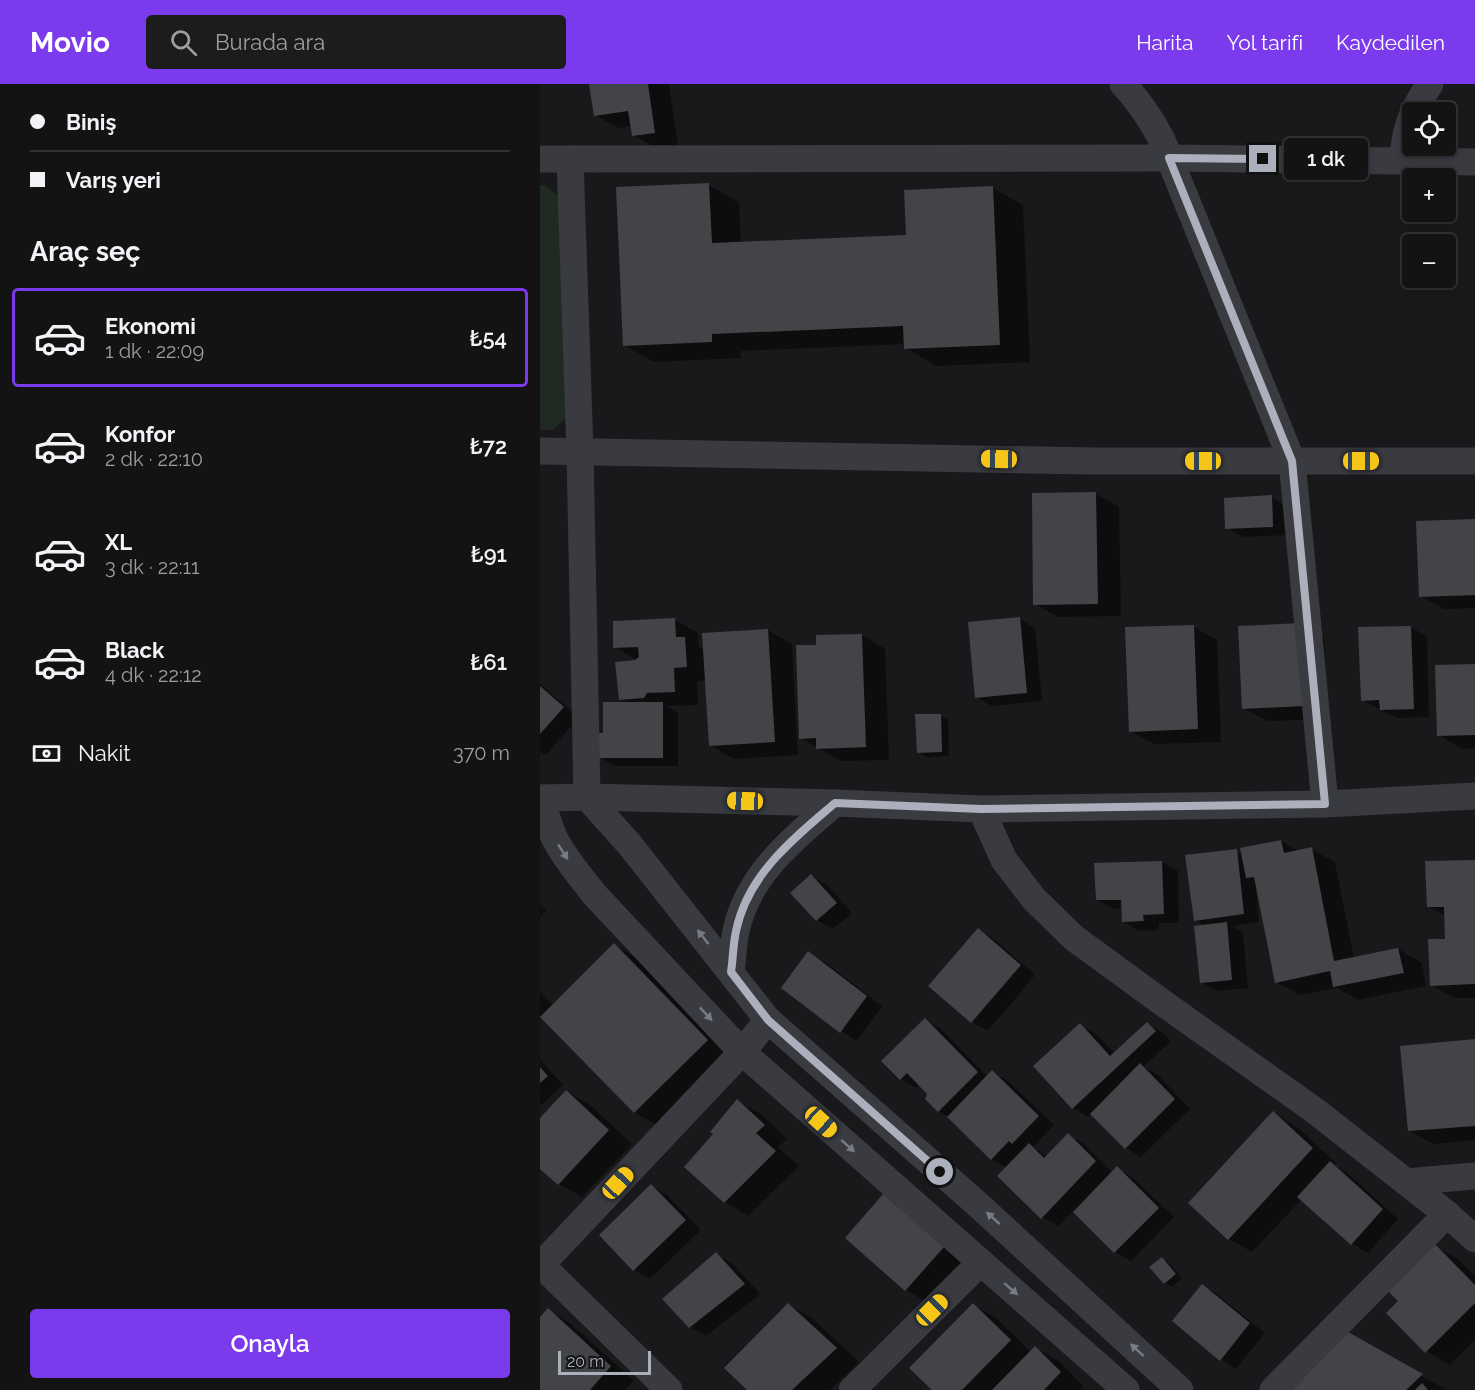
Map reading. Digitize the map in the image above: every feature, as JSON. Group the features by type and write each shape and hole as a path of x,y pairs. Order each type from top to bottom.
{"street":[{"path":"1123,84 1140,103 1153,123 1169,158 1292,461 1325,804"},
{"path":"1403,161 1411,117 1430,84"},
{"path":"540,159 1169,158 1475,162"},
{"path":"570,159 580,452 587,797 630,845 768,1020 975,1202 1180,1390"},
{"path":"540,451 1080,461 1475,461"},
{"path":"1126,1390 742,1052 594,894 556,840 540,798 835,803 981,809 1325,804 1475,796"},
{"path":"731,972 736,930 746,900 763,872 789,842 835,803"},
{"path":"981,809 1004,860 1034,900 1074,938 1314,1110 1447,1214 1475,1239"},
{"path":"669,1390 540,1265 742,1052 768,1020"},
{"path":"1406,1182 1475,1176"},
{"path":"1274,1390 1447,1214"},
{"path":"852,1390 981,1262"}],"shaded area":[{"path":"540,185 544,185 564,201 567,417 552,430 540,430"}],"building":[{"path":"589,84 648,84 655,133 632,136 628,111 594,116"},
{"path":"709,183 712,243 906,235 904,190 993,186 1000,345 904,349 903,326 712,334 712,342 623,346 616,187"},
{"path":"1096,492 1098,604 1033,605 1032,493"},
{"path":"1272,495 1273,527 1225,529 1224,498"},
{"path":"1475,519 1475,595 1419,597 1416,521"},
{"path":"1020,617 1027,693 975,698 968,622"},
{"path":"675,618 676,637 685,637 687,667 674,668 675,692 647,693 644,698 619,700 615,662 635,660 639,657 638,647 613,648 613,621"},
{"path":"1301,623 1304,706 1242,709 1238,626"},
{"path":"1194,625 1198,729 1129,732 1125,627"},
{"path":"1411,626 1414,709 1380,710 1379,700 1361,701 1358,627"},
{"path":"768,629 775,742 709,746 702,633"},
{"path":"862,634 866,747 816,749 816,738 799,739 796,645 816,645 816,635"},
{"path":"1475,664 1475,735 1437,736 1435,665"},
{"path":"540,686 564,707 540,734"},
{"path":"603,702 663,702 663,758 597,758 597,733 603,733"},
{"path":"915,714 941,714 942,752 917,753"},
{"path":"1281,840 1284,853 1312,847 1334,961 1398,948 1404,973 1333,987 1330,971 1275,983 1254,877 1246,878 1240,848"},
{"path":"1237,849 1244,914 1194,921 1185,855"},
{"path":"1475,860 1475,984 1430,986 1428,939 1445,939 1444,907 1427,907 1425,861"},
{"path":"1162,861 1164,914 1143,915 1144,921 1122,922 1121,900 1096,900 1094,863"},
{"path":"811,874 837,903 816,921 790,893"},
{"path":"1227,922 1232,980 1200,983 1194,926"},
{"path":"978,928 1021,965 971,1023 928,986"},
{"path":"614,943 708,1040 634,1113 540,1017"},
{"path":"808,951 867,996 840,1033 781,988"},
{"path":"925,1018 978,1072 938,1112 925,1099 927,1094 907,1073 900,1080 881,1061"},
{"path":"1147,1022 1156,1031 1072,1109 1033,1066 1080,1023 1110,1056"},
{"path":"1475,1039 1475,1126 1408,1131 1400,1046"},
{"path":"1140,1063 1175,1099 1125,1149 1090,1114"},
{"path":"540,1067 548,1076 540,1083"},
{"path":"992,1070 1039,1116 1012,1144 1009,1141 991,1160 947,1117"},
{"path":"566,1090 609,1130 558,1185 540,1169 540,1118"},
{"path":"737,1099 765,1125 756,1133 776,1151 724,1203 684,1167 713,1134 710,1132"},
{"path":"1273,1111 1313,1148 1228,1240 1188,1203"},
{"path":"1068,1133 1096,1161 1041,1219 997,1176 1029,1143 1044,1158"},
{"path":"1330,1161 1383,1209 1351,1245 1297,1197"},
{"path":"1117,1166 1159,1208 1114,1253 1073,1212"},
{"path":"651,1184 686,1220 633,1271 599,1235"},
{"path":"883,1194 944,1247 905,1291 845,1238"},
{"path":"1435,1244 1475,1285 1475,1303 1425,1353 1386,1313 1398,1301 1388,1291"},
{"path":"716,1252 745,1284 689,1328 662,1299"},
{"path":"1162,1257 1176,1274 1164,1284 1149,1267"},
{"path":"1202,1284 1250,1323 1220,1361 1172,1321"},
{"path":"788,1303 837,1348 792,1390 747,1390 724,1368"},
{"path":"973,1303 1011,1340 962,1390 932,1390 909,1368"},
{"path":"548,1308 611,1366 590,1390 540,1390 540,1317"},
{"path":"1348,1332 1423,1374 1406,1390 1292,1390"},
{"path":"1035,1346 1061,1372 1044,1390 992,1390"},
{"path":"1422,1383 1428,1390 1415,1390"}],"route":[{"path":"940,1172 768,1020 731,972 736,930 746,900 763,872 789,842 835,803 981,809 1325,804 1292,461 1169,158 1263,159"}]}
